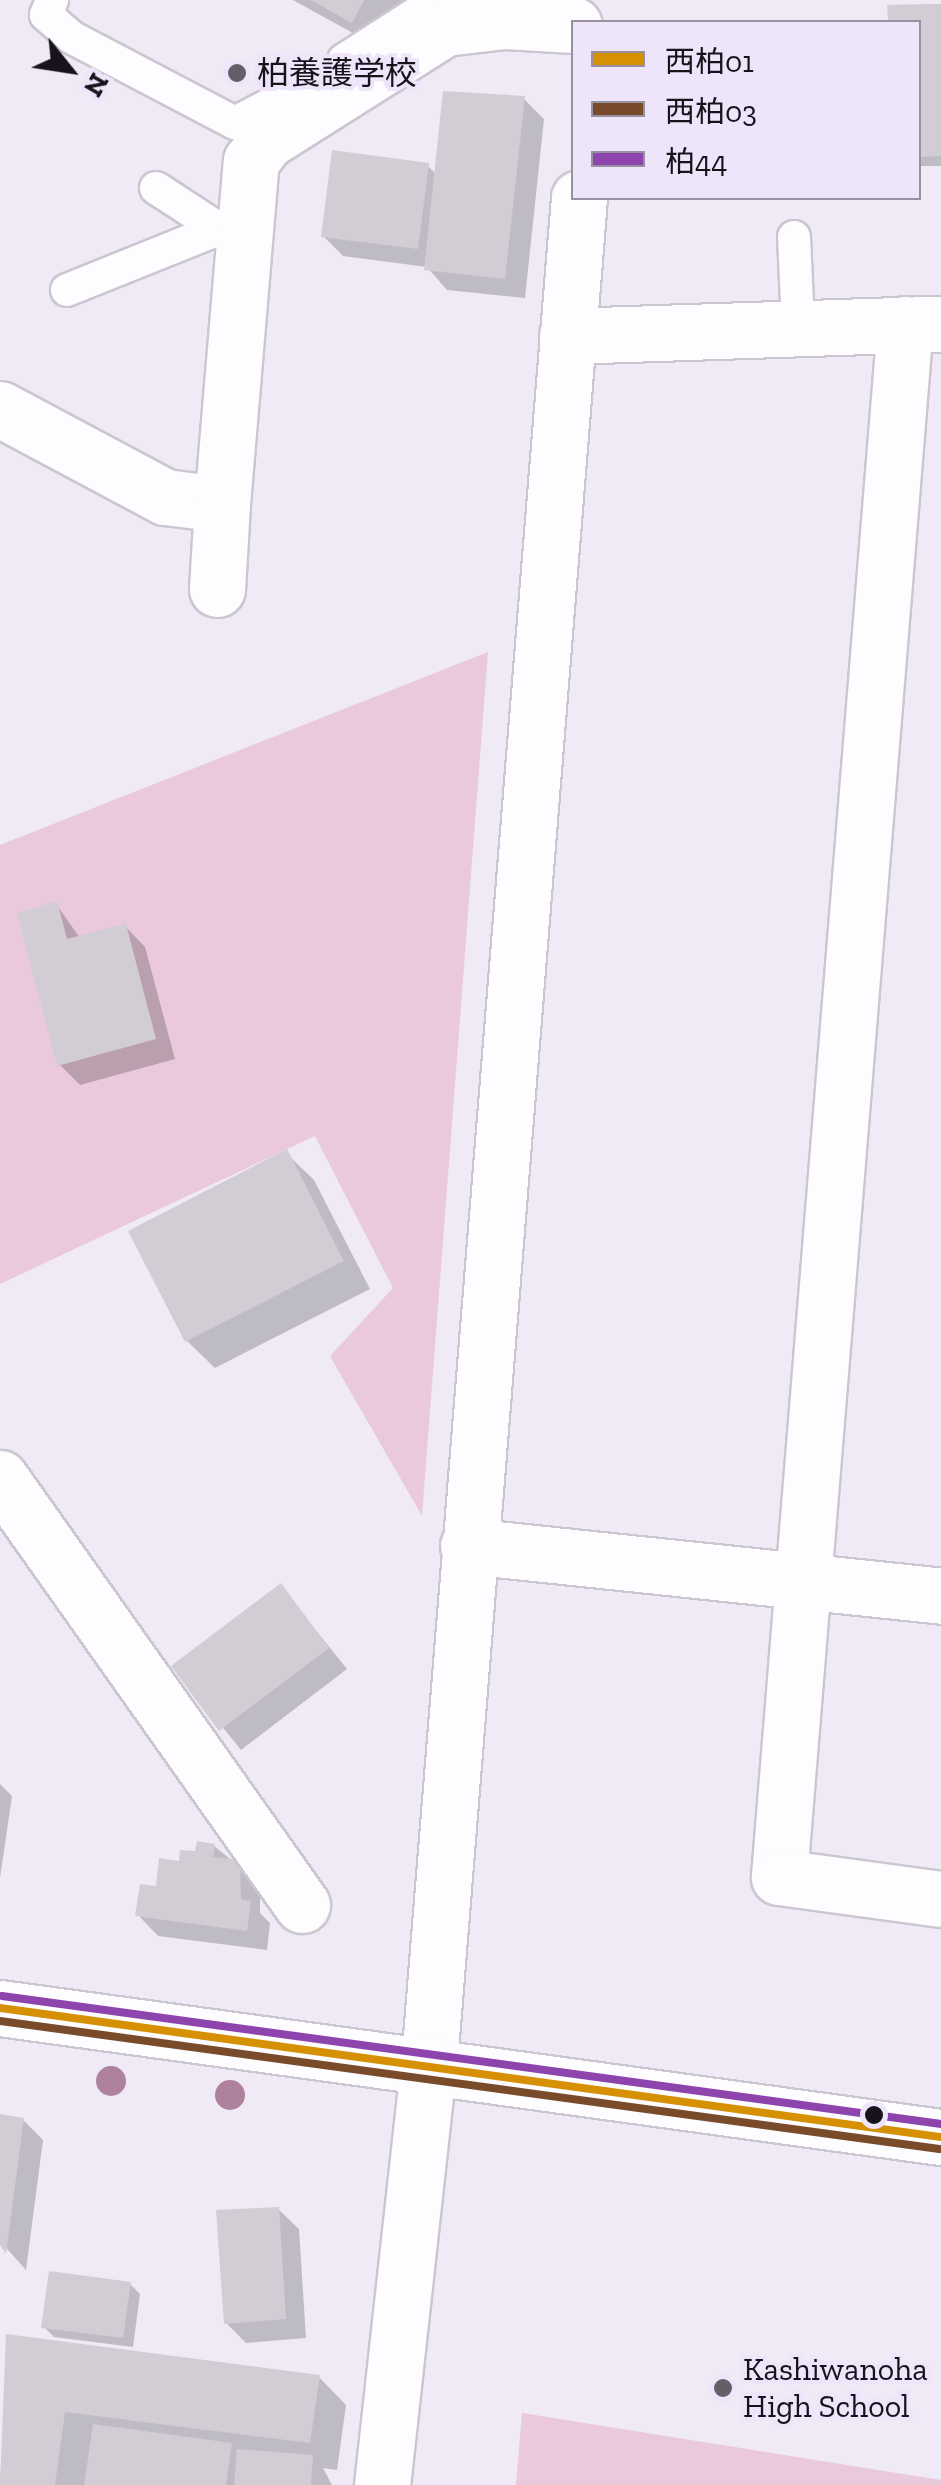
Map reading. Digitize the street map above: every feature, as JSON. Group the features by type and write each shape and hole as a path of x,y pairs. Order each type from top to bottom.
{"street":[{"path":"216,590 232,228 251,160 266,142 446,28 505,21 571,25"},
{"path":"382,2485 429,2062 579,200"},
{"path":"567,336 923,324 779,1877 941,1898"},
{"path":"1,413 164,498 222,504"},
{"path":"0,1478 42,1525 302,1905"},
{"path":"468,1546 808,1578 941,1596"},
{"path":"0,2008 429,2062 567,2088 941,2137"}],"lane":[{"path":"52,0 46,14 71,37 235,123 437,0"},
{"path":"156,188 232,228"},
{"path":"68,290 232,228"},
{"path":"794,237 798,326"}],"shaded area":[{"path":"488,652 422,1516 330,1356 393,1288 315,1136 0,1284 0,845"},
{"path":"522,2413 941,2480 941,2485 516,2485"}],"building":[{"path":"311,0 364,0 352,23"},
{"path":"941,4 941,156 921,157 921,20 888,20 887,5"},
{"path":"443,91 525,96 505,279 424,270"},
{"path":"332,150 429,163 418,249 321,237"},
{"path":"57,901 67,939 126,924 156,1039 57,1066 17,913"},
{"path":"287,1149 344,1261 185,1342 128,1231"},
{"path":"281,1583 329,1648 219,1731 171,1666"},
{"path":"197,1841 215,1844 213,1857 240,1860 241,1899 251,1901 247,1931 135,1916 140,1884 156,1886 159,1858 179,1861 180,1850 195,1851"},
{"path":"0,2114 24,2118 6,2254 0,2245"},
{"path":"279,2207 286,2319 224,2324 216,2210"},
{"path":"49,2271 131,2282 123,2338 41,2328"},
{"path":"6,2334 320,2375 310,2443 65,2412 55,2485 0,2485"},
{"path":"93,2424 232,2443 226,2485 84,2485"},
{"path":"237,2449 313,2455 311,2485 234,2485"}],"transit line":[{"name":"柏44","path":"2,1996 941,2124"},
{"name":"西柏01","path":"0,2008 941,2137"},
{"name":"西柏03","path":"0,2021 939,2149"}],"place":[{"name":"柏養護学校","path":"237,73"},
{"name":"Kashiwanoha High School","path":"723,2388"}]}
